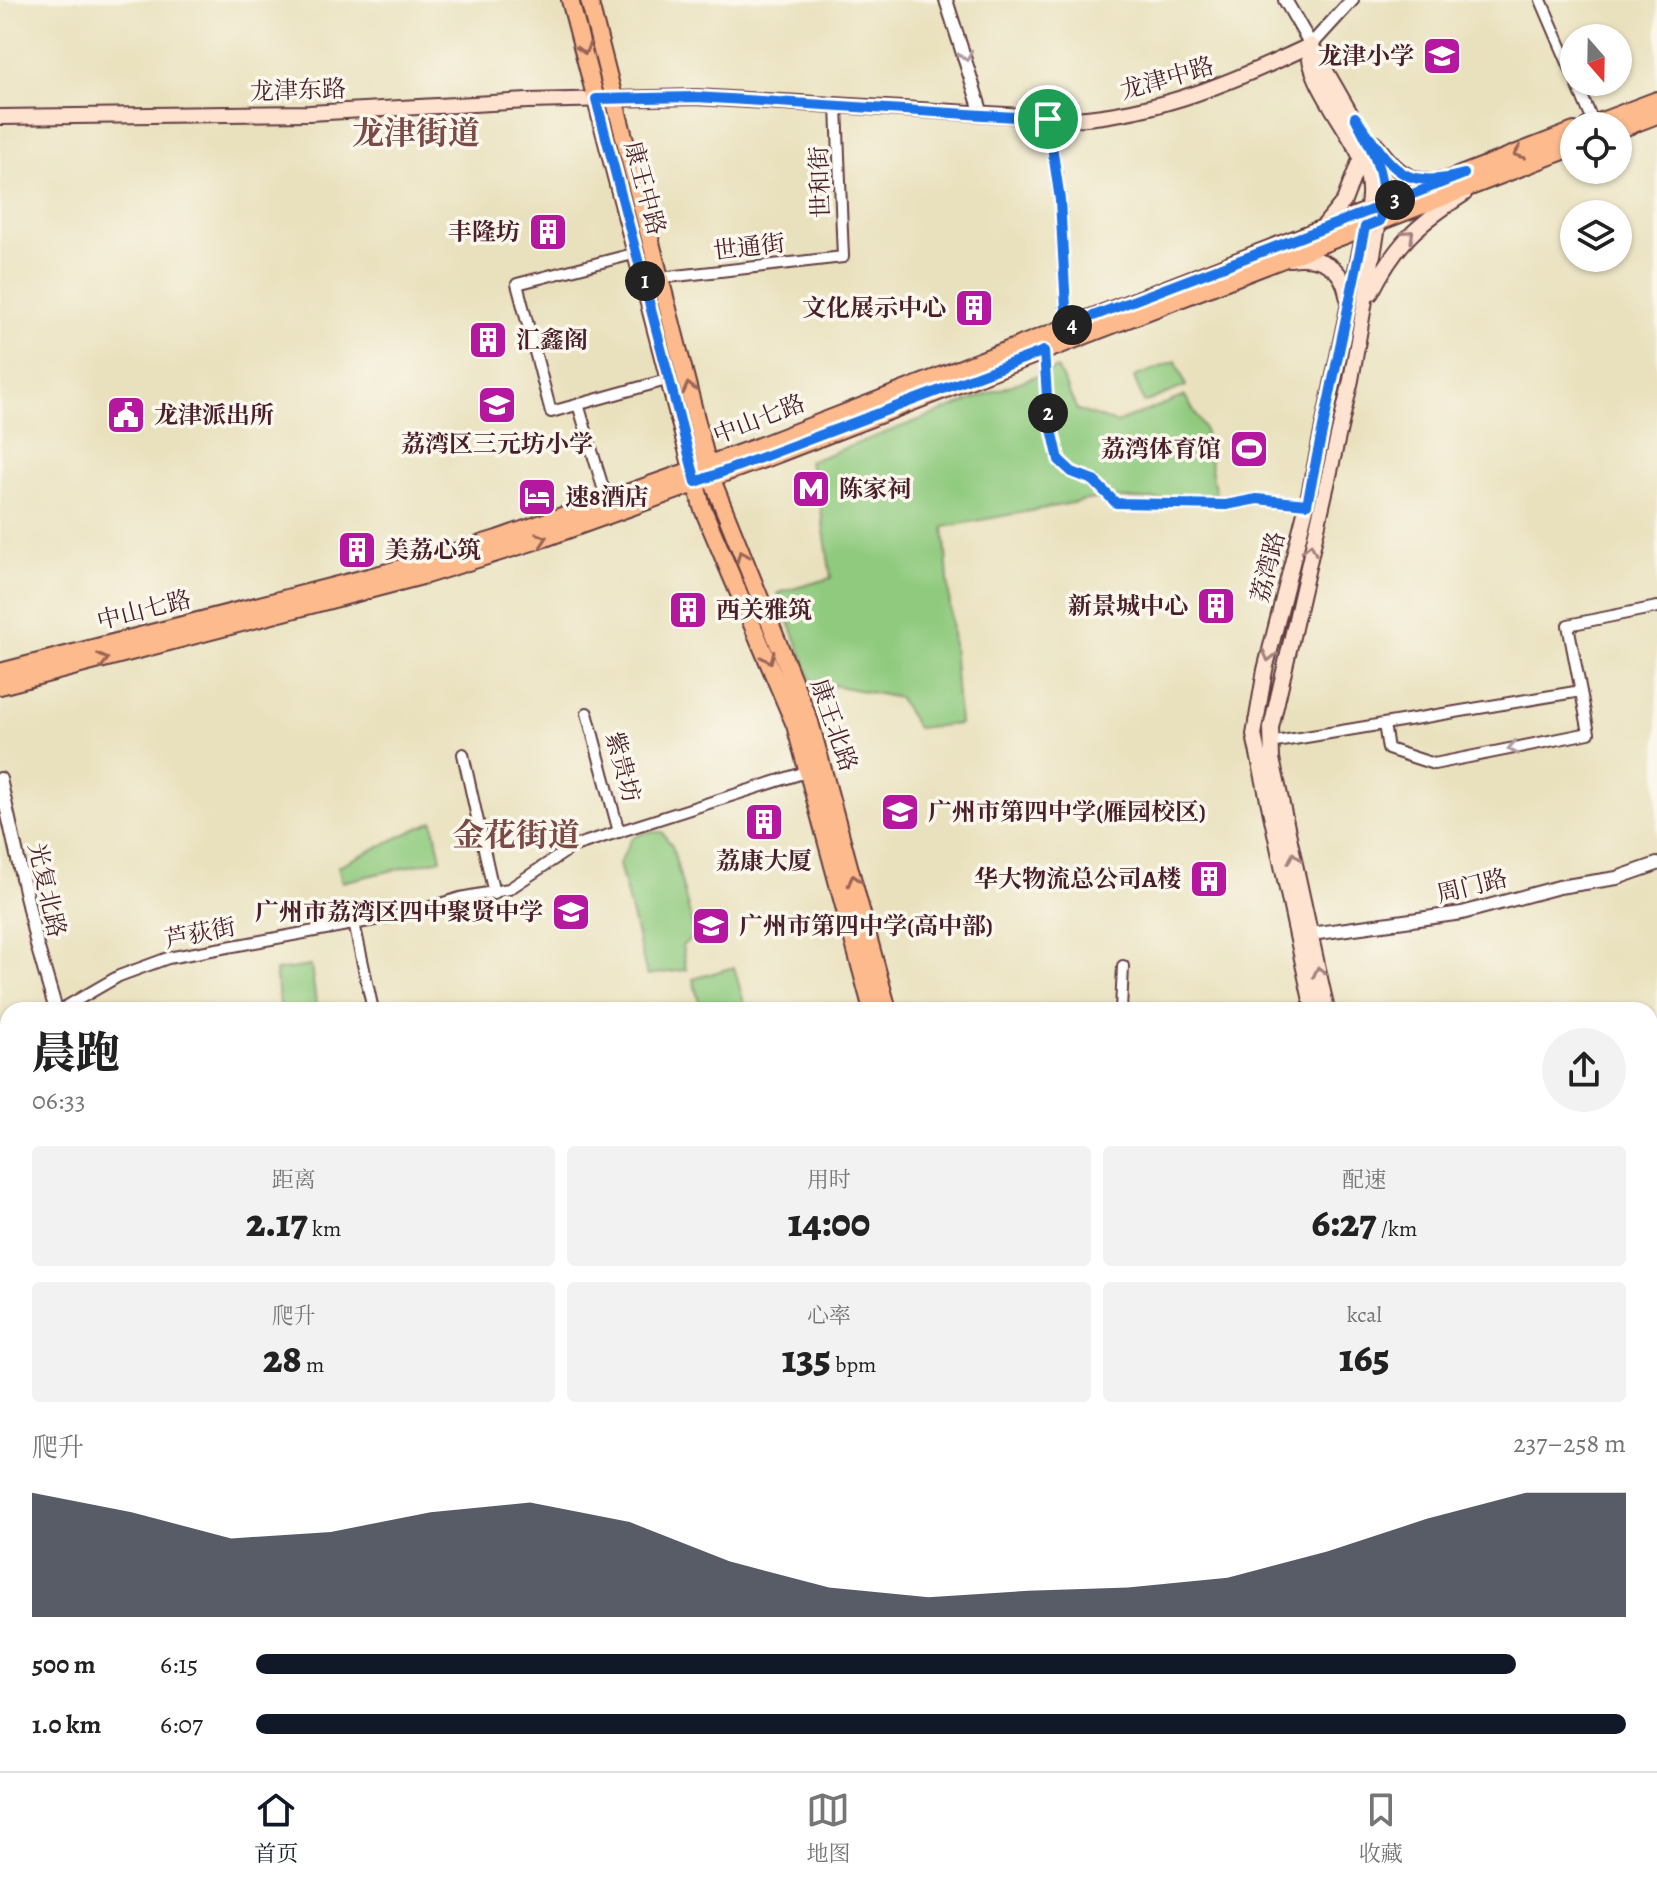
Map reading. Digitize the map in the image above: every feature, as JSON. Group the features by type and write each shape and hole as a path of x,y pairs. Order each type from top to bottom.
{"main road":[{"name":"康王中路","path":"570,0 605,98 659,278 702,473"},
{"name":"康王中路","path":"589,0 605,98 637,253 670,379 702,473"},
{"name":"龙津中路","path":"605,98 696,97 1048,119 1098,117 1156,107 1232,82 1311,45"},
{"name":"荔湾路","path":"1311,45 1355,117 1378,165 1383,186 1348,307 1307,504 1262,682 1254,735 1311,1002"},
{"name":"荔湾路","path":"1311,45 1310,66 1361,156 1374,216 1351,380 1272,713 1270,743 1325,1002"},
{"name":"龙津东路","path":"0,117 309,113 605,98"},
{"path":"1625,112 1657,100"},
{"path":"1632,125 1657,115"},
{"path":"1355,117 1390,163 1406,176 1426,182 1464,174"},
{"path":"1374,216 1464,174 1560,136"},
{"path":"1374,216 1480,184 1560,153"},
{"path":"1320,230 1344,201 1361,156"},
{"path":"1359,327 1370,295 1399,244 1424,221 1480,184"},
{"name":"中山七路","path":"772,448 1067,326 1320,230 1374,216"},
{"name":"中山七路","path":"0,686 449,569 702,473 1044,351 1277,260 1374,216"},
{"path":"1277,260 1301,257 1329,264 1342,277 1348,307"},
{"name":"中山七路","path":"0,672 423,562 702,473"},
{"name":"康王北路","path":"702,473 714,538 780,684 809,771 870,1002"},
{"name":"康王北路","path":"702,473 807,714 886,1002"}],"street":[{"path":"946,0 982,114"},
{"path":"1285,0 1311,45 1352,0"},
{"path":"1541,0 1560,45"},
{"name":"世和街","path":"837,106 843,257"},
{"path":"1048,119 1060,200 1067,326"},
{"path":"637,253 517,284 551,412 670,379"},
{"name":"世通街","path":"659,278 843,257"},
{"path":"1044,351 1048,412 1059,460 1072,472 1093,480 1116,503 1226,505 1257,499 1307,504"},
{"path":"578,404 607,501"},
{"path":"1384,724 1388,749 1434,764 1589,733 1568,625 1657,607"},
{"path":"1270,743 1581,691"},
{"name":"紫贵坊","path":"587,713 619,832"},
{"path":"463,754 494,894"},
{"name":"芦荻街","path":"72,1002 119,976 168,958 407,914 460,898 494,894 518,884 574,846 809,771"},
{"name":"光复北路","path":"0,779 37,945 55,1002"},
{"name":"周门路","path":"1295,936 1462,913 1559,887 1617,878 1657,864"},
{"path":"354,923 371,1002"},
{"path":"1121,1002 1123,966"}],"green space":[{"path":"1176,361 1186,386 1144,403 1134,377"},
{"path":"1057,368 1077,410 1116,423 1185,396 1204,428 1217,501 1099,498 944,527 959,724 917,728 899,698 812,681 778,593 831,578 817,481 808,462"},
{"path":"433,821 441,859 342,882 338,866"},
{"path":"647,832 662,832 672,846 695,935 682,946 686,970 647,975 619,864 632,838"},
{"path":"311,966 316,1002 280,1002 275,971"},
{"path":"734,967 744,1002 699,1002 693,979"}],"place":[{"name":"龙津小学","path":"1442,56"},
{"name":"丰隆坊","path":"548,232"},
{"name":"文化展示中心","path":"974,308"},
{"name":"汇鑫阁","path":"488,340"},
{"name":"荔湾区三元坊小学","path":"497,405"},
{"name":"龙津派出所","path":"126,415"},
{"name":"荔湾体育馆","path":"1249,449"},
{"name":"陈家祠","path":"811,489"},
{"name":"速8酒店","path":"537,497"},
{"name":"美荔心筑","path":"357,550"},
{"name":"新景城中心","path":"1216,606"},
{"name":"西关雅筑","path":"688,610"},
{"name":"广州市第四中学(雁园校区)","path":"900,812"},
{"name":"荔康大厦","path":"764,822"},
{"name":"华大物流总公司A楼","path":"1209,879"},
{"name":"广州市荔湾区四中聚贤中学","path":"571,912"},
{"name":"广州市第四中学(高中部)","path":"711,926"}],"district":[{"name":"龙津街道","path":"416,133"},
{"name":"金花街道","path":"516,835"}],"route":[{"path":"1048,119 696,97 596,99 696,482 775,455 1044,351 1048,412 1059,460 1072,472 1093,480 1116,503 1226,505 1257,499 1307,504 1365,227 1380,221 1382,206 1464,174 1426,182 1406,176 1390,163 1355,117 1378,165 1383,186 1382,206 1067,326 1060,200 1048,119"}]}
